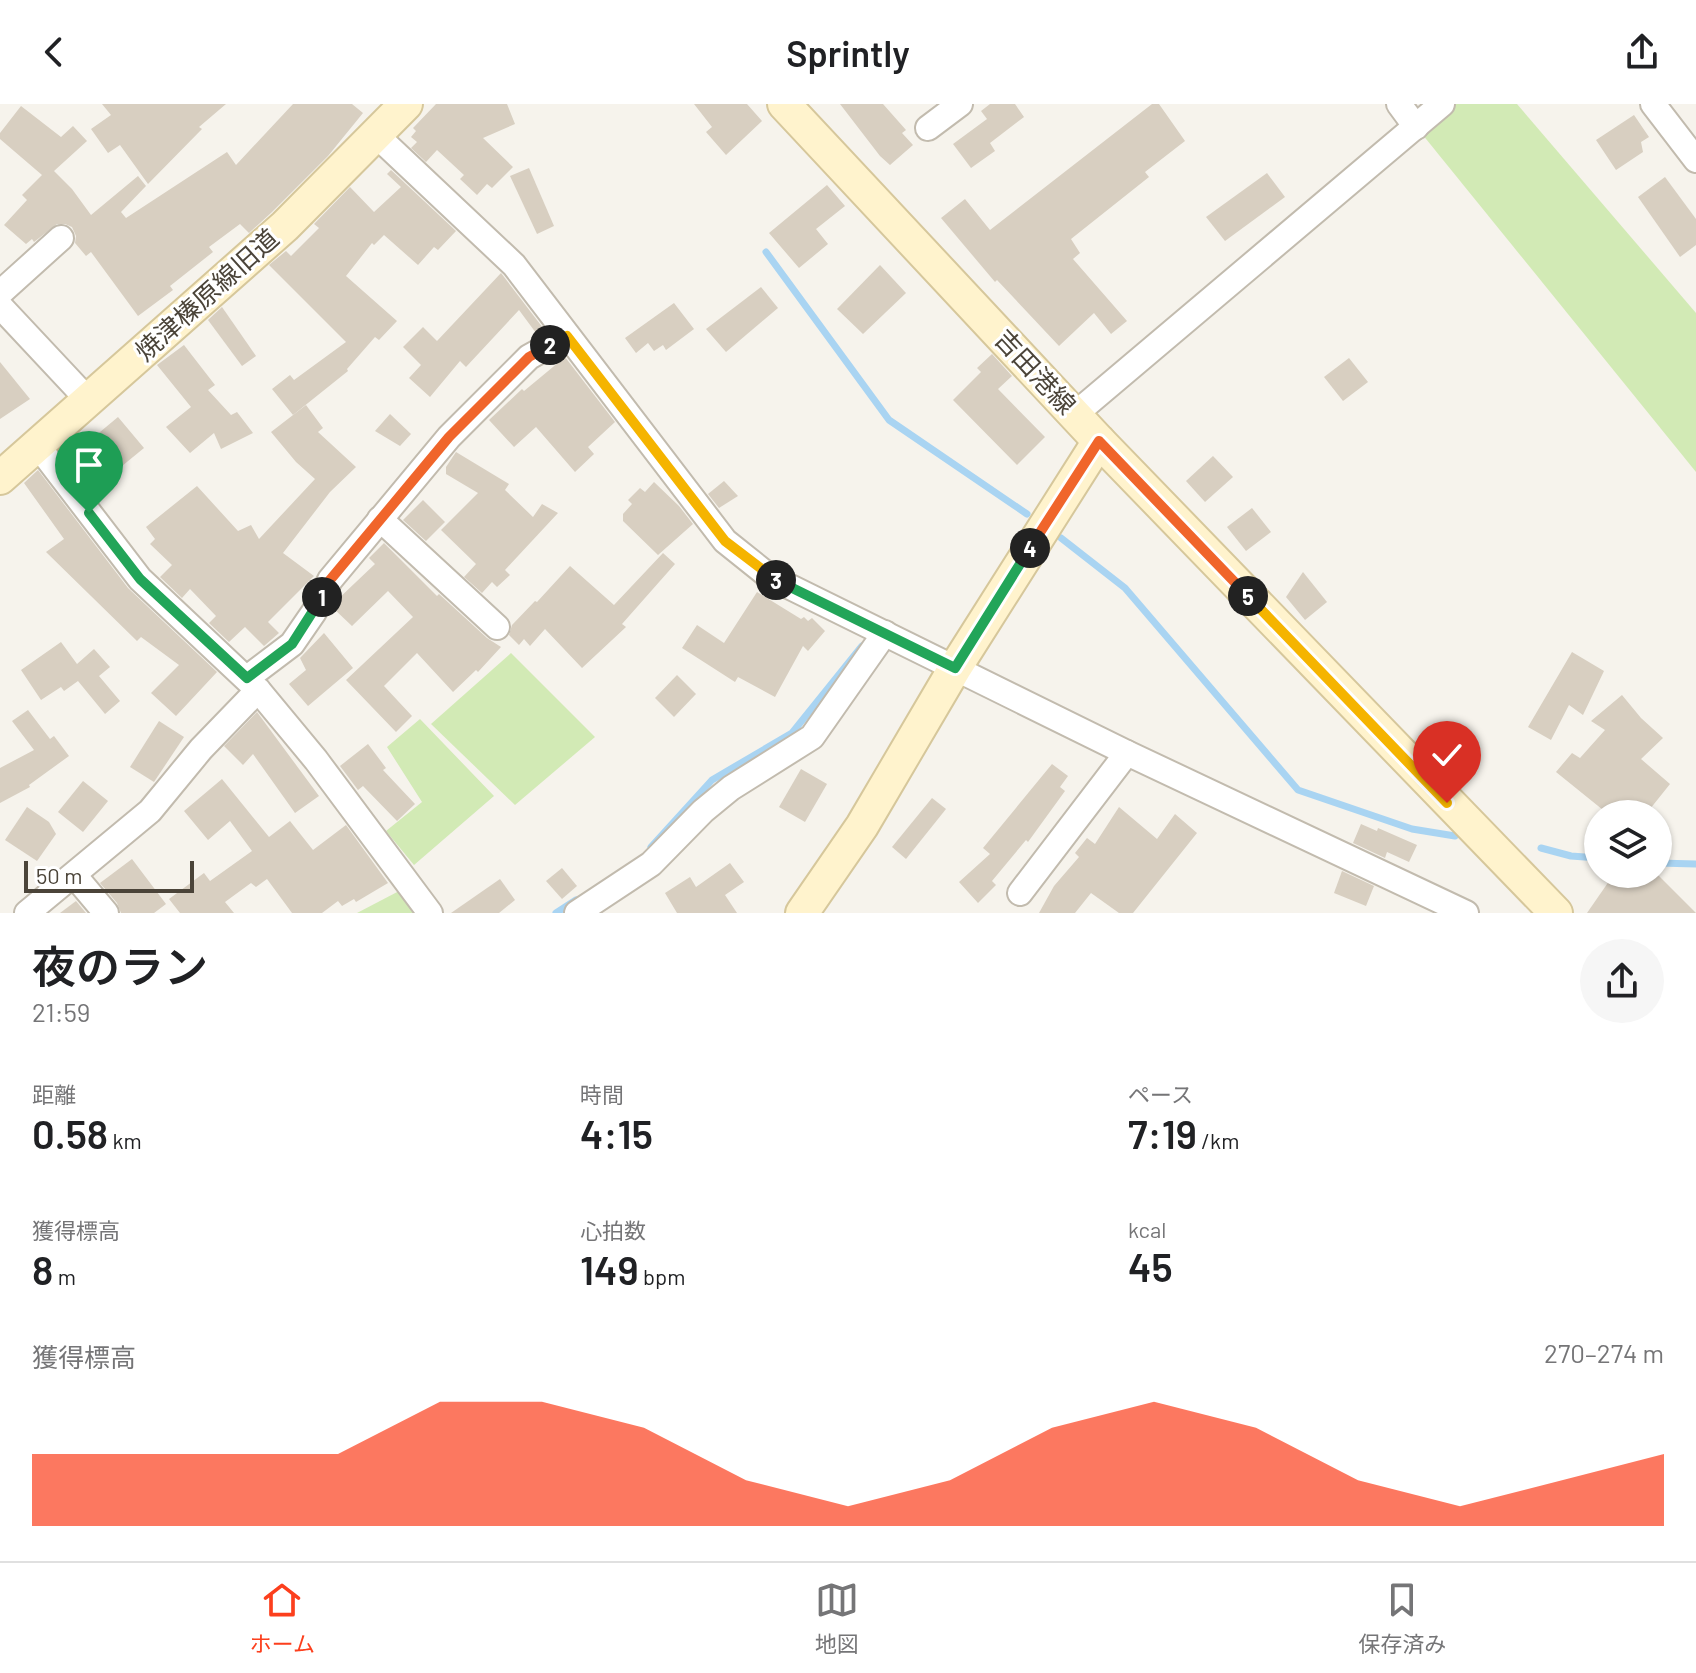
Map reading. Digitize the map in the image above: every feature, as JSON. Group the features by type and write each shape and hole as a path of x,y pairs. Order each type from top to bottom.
{"street":[{"name":"焼津榛原線旧道","path":"0,478 285,226 406,104"},
{"name":"吉田港線","path":"784,104 1074,415 1553,912"},
{"path":"928,128 960,104"},
{"path":"1399,104 1416,127"},
{"path":"1074,415 1442,104"},
{"path":"1653,104 1696,160"},
{"path":"376,135 514,265 725,541 770,577 1127,753 1466,913"},
{"path":"0,293 61,238"},
{"path":"0,306 89,401"},
{"path":"27,913 150,811 252,684 292,644 314,612 330,580 449,437 529,357 567,336"},
{"path":"802,913 862,826 955,668 1099,441"},
{"path":"38,446 140,579 252,684 316,760 430,913"},
{"path":"380,519 497,627"},
{"path":"577,913 651,864 703,811 731,788 812,737 885,633"},
{"path":"1020,893 1127,753"},
{"path":"74,875 106,913"}],"green space":[{"path":"1455,104 1517,104 1696,313 1696,472 1422,134"},
{"path":"511,653 595,737 515,805 431,724"},
{"path":"420,719 494,796 414,865 386,831 422,802 387,747"},
{"path":"401,890 421,913 357,913"}],"building":[{"path":"102,104 226,104 199,127 202,129 148,184 120,145 108,153 91,129 111,115"},
{"path":"293,104 352,104 363,113 328,156 249,233 240,224 209,247 213,252 170,286 173,290 138,316 91,252 86,256 75,243 72,227 57,224 34,242 32,239 26,244 4,225 27,200 22,195 42,175 0,139 0,133 21,106 61,137 73,126 87,141 54,171 91,215 138,176 146,186 121,212 126,218 227,152 236,165"},
{"path":"436,104 507,104 515,124 483,138 513,167 492,188 487,184 477,195 460,179 464,175 437,150 426,162 411,148 417,142 411,137 416,131 413,128"},
{"path":"694,104 747,104 762,121 726,155 706,132 712,127"},
{"path":"840,104 883,104 906,130 902,133 913,145 890,165"},
{"path":"990,104 1015,104 1024,117 990,143 995,151 971,168 953,144 987,119 981,111"},
{"path":"1152,104 1159,104 1185,141 1145,172 1149,177 1071,239 1080,253 1073,259 1127,321 1111,334 1094,313 1059,346 997,280 995,282 941,218 965,199 990,230"},
{"path":"1634,115 1649,137 1641,142 1643,152 1616,170 1596,140"},
{"path":"529,168 554,226 537,234 510,176"},
{"path":"391,170 456,231 438,250 434,247 418,265 384,235 374,245 372,243 346,276 397,321 379,340 375,337 348,371 293,415 272,389 290,375 294,380 346,342 269,265 286,251 291,256 319,228 314,224 350,187 374,212 401,187 387,174"},
{"path":"1267,173 1285,197 1225,241 1206,217"},
{"path":"1665,177 1696,219 1696,245 1680,257 1638,197"},
{"path":"827,185 845,206 816,229 828,244 799,268 769,233"},
{"path":"880,265 906,293 863,334 837,309"},
{"path":"501,273 543,328 536,333 519,310 466,367 460,361 430,397 409,378 421,365 403,347 423,327 437,341"},
{"path":"761,287 778,308 726,352 706,329"},
{"path":"674,303 694,329 666,350 663,345 654,351 648,343 636,353 625,338"},
{"path":"222,307 256,356 242,366 208,320"},
{"path":"184,345 215,385 208,390 231,415 237,412 253,433 221,449 214,433 190,453 166,427 191,407 157,365"},
{"path":"992,354 1012,376 998,389 1045,437 1017,465 953,400 981,372 977,368"},
{"path":"565,357 615,422 588,447 594,454 575,472 536,427 514,447 489,420 522,389 524,391"},
{"path":"1349,358 1368,382 1343,401 1324,377"},
{"path":"0,362 30,399 0,419"},
{"path":"306,405 323,428 318,432 356,467 330,492 283,553 314,576 268,622 279,633 264,646 245,627 229,642 209,623 216,616 190,589 182,598 160,577 172,565 150,544 155,539 146,527 197,486 238,531 251,525 259,539 315,479 271,432"},
{"path":"390,414 411,434 400,446 375,431"},
{"path":"118,417 144,448 111,475 116,481 95,496 61,452 84,436 88,442"},
{"path":"456,452 509,484 505,490 533,517 542,504 558,513 505,570 510,575 497,587 492,582 482,593 464,577 476,564 441,530 478,493 446,474 446,467"},
{"path":"1213,456 1233,477 1205,502 1186,481"},
{"path":"38,470 128,588 217,672 176,716 151,693 179,665 141,637 137,641 46,552 64,539 24,483"},
{"path":"724,481 738,496 719,508 708,494"},
{"path":"654,482 693,524 658,555 623,521 623,514 632,504 628,500 640,488 645,492"},
{"path":"423,500 445,522 426,541 403,520"},
{"path":"1252,508 1271,532 1246,551 1227,527"},
{"path":"384,543 437,596 439,594 501,647 478,672 476,670 453,692 417,653 384,686 412,716 396,732 346,680 413,617 388,591 352,626 333,608 336,601 375,564 369,558"},
{"path":"663,553 675,564 622,624 626,627 582,668 545,629 530,646 524,639 519,645 509,635 512,625 570,566 614,605"},
{"path":"1303,572 1327,602 1305,620 1286,597"},
{"path":"757,592 801,619 804,617 808,621 812,618 825,631 808,651 803,646 775,697 738,677 735,682 682,648 697,625 724,643"},
{"path":"324,633 353,668 308,706 289,684 306,670 300,658"},
{"path":"61,642 77,664 94,649 110,667 99,676 120,701 105,714 78,681 64,691 61,687 41,700 21,670"},
{"path":"1572,652 1604,671 1583,715 1569,705 1551,740 1528,727"},
{"path":"677,675 696,694 674,717 655,698"},
{"path":"1622,695 1663,738 1641,759 1670,784 1657,800 1591,800 1556,772 1572,753 1580,758 1605,730 1591,721"},
{"path":"28,710 50,739 54,736 69,756 30,787 0,803 0,768 34,750 12,721"},
{"path":"257,712 319,796 295,813 253,754 243,765 224,746"},
{"path":"159,721 184,737 154,782 130,767"},
{"path":"368,744 386,768 383,770 415,804 397,821 363,786 358,790 340,766"},
{"path":"1052,764 1068,776 1060,787 1065,791 1028,842 1026,840 992,881 996,885 978,903 959,882 990,854 983,848"},
{"path":"801,769 827,784 805,822 779,807"},
{"path":"222,779 269,837 290,821 313,850 346,825 388,883 356,902 354,899 342,906 338,901 322,913 292,913 267,879 256,887 251,883 225,902 234,913 180,913 169,899 204,873 210,881 252,851 230,821 208,840 184,811"},
{"path":"83,781 108,801 83,832 58,812"},
{"path":"932,798 946,809 906,859 892,847"},
{"path":"27,807 49,822 56,834 37,861 5,840"},
{"path":"1119,807 1157,839 1175,814 1197,833 1133,913 1119,913 1091,893 1075,913 1039,913 1054,886 1079,857 1075,853 1087,838 1095,844"},
{"path":"1361,824 1417,845 1409,862 1387,852 1385,858 1353,843"},
{"path":"132,859 166,904 154,913 121,913 117,903 100,883"},
{"path":"730,863 744,882 725,895 737,913 677,913 665,893 690,877 696,887"},
{"path":"562,868 577,886 562,899 546,881"},
{"path":"1342,871 1374,886 1366,906 1334,893"},
{"path":"500,879 515,900 499,913 451,913"},
{"path":"1604,888 1671,888 1696,913 1587,913"},
{"path":"76,901 86,913 60,913"}],"waterway":[{"path":"766,252 889,420 1027,514"},
{"path":"1061,538 1125,588 1298,790 1412,829 1455,836"},
{"path":"651,847 712,780 792,733 862,646"},
{"path":"1541,848 1584,857"},
{"path":"1672,863 1696,864"},
{"path":"556,913 576,900"}],"route":[{"path":"89,513 140,579 247,678 292,644 314,612 330,580 449,437 529,357 567,336 725,541 770,577 955,668 1099,441 1447,803"}]}
